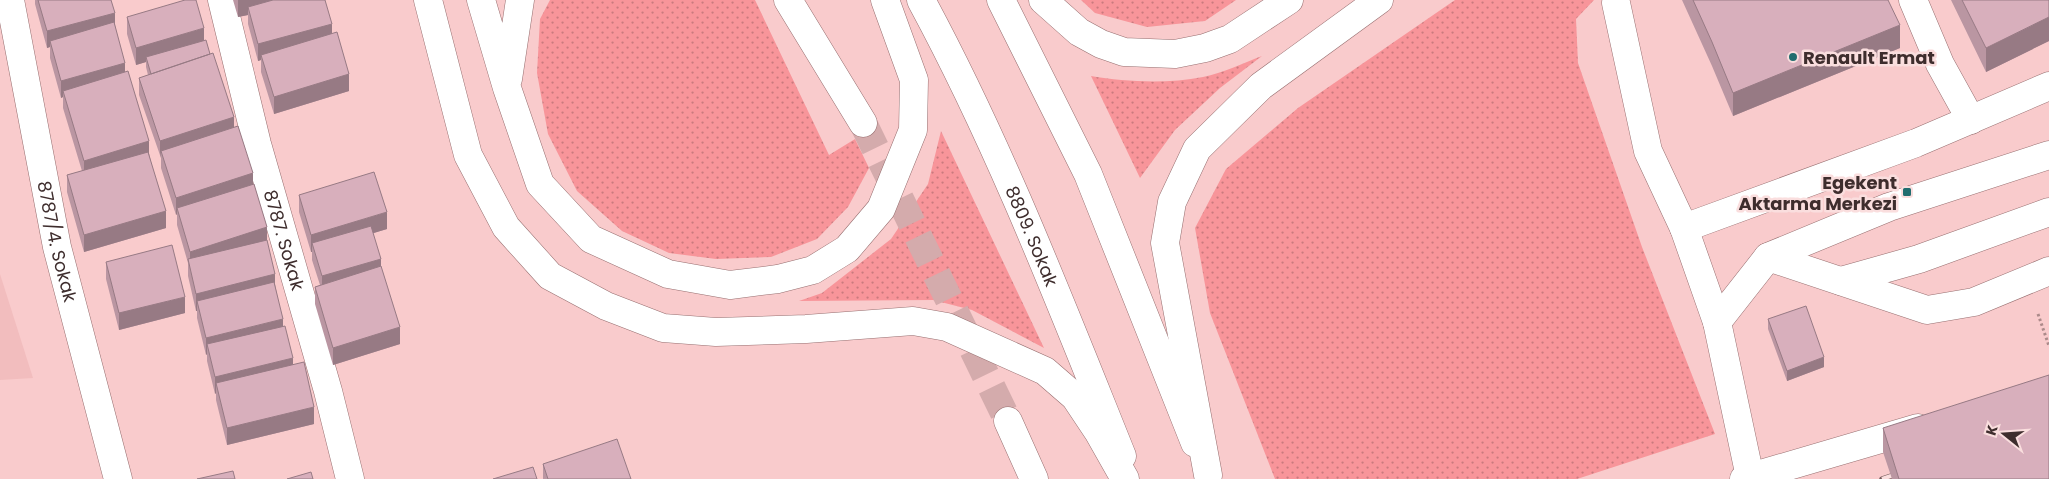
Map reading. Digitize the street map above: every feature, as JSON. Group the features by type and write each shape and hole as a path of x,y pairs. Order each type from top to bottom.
{"main road":[{"name":"8787/4. Sokak","path":"10,0 57,247 118,479"},
{"name":"8787. Sokak","path":"222,0 257,144 328,391 350,479"},
{"path":"428,0 468,155 506,227 550,276 606,306 663,328 726,332 806,329 913,321 947,327 1045,371 1075,397 1099,433 1125,479"},
{"path":"481,0 507,88 540,184 591,239 668,274 730,285 778,279 813,270 847,249 881,209 913,130 914,80 885,0"},
{"path":"507,88 520,0"},
{"path":"788,0 863,123"},
{"name":"8809. Sokak","path":"921,0 952,58 1046,268 1131,479"},
{"path":"1001,0 1088,174 1209,477"},
{"path":"1043,0 1079,32 1101,44 1124,52 1175,54 1204,48 1230,39 1289,0"},
{"path":"1209,477 1165,243 1172,202 1197,149 1261,86 1379,0"},
{"path":"1913,0 1940,64 1971,120"},
{"path":"1616,3 1648,151 1684,228 1717,322 1747,478 1944,420"},
{"path":"1684,228 1916,144 2049,86"},
{"path":"1717,322 1768,258 1889,207 2049,155"},
{"path":"1841,281 1919,259 2049,212"},
{"path":"1768,258 1926,310 1974,302 2049,271"},
{"path":"1008,421 1034,479"}],"shaded area":[{"path":"550,0 755,0 829,155 855,139 869,168 848,207 817,239 771,257 716,259 669,253 622,231 577,191 548,134 537,73 540,19"},
{"path":"1081,0 1236,0 1205,21 1147,27 1095,13"},
{"path":"1455,0 1594,0 1576,19 1578,63 1642,247 1715,434 1577,479 1275,479 1210,313 1195,228 1226,169 1298,108"},
{"path":"1262,56 1220,88 1175,130 1140,178 1091,76 1118,80 1175,81 1218,73"},
{"path":"941,131 1044,348 972,310 933,300 799,301 822,293 891,239 928,184"},
{"path":"0,274 33,378 0,380"}],"building":[{"path":"38,0 111,0 115,13 47,31"},
{"path":"185,0 196,0 204,28 136,48 127,17"},
{"path":"273,0 325,0 332,24 258,44 248,7"},
{"name":"Renault Ermat","path":"1693,0 1888,0 1900,25 1733,93"},
{"path":"1962,0 2049,0 2049,17 1986,48"},
{"path":"114,22 125,63 61,81 50,41"},
{"path":"337,32 349,74 274,97 261,55"},
{"path":"206,40 210,54 151,74 146,57"},
{"path":"213,53 234,117 160,141 139,78"},
{"path":"128,71 149,141 84,161 63,91"},
{"path":"238,126 253,173 176,198 161,151"},
{"path":"148,152 166,211 84,235 67,175"},
{"path":"374,172 387,212 311,235 299,195"},
{"path":"254,184 267,227 190,252 177,208"},
{"path":"371,226 381,259 322,276 312,243"},
{"path":"267,240 275,274 196,294 188,259"},
{"path":"172,245 185,297 119,313 106,262"},
{"path":"381,266 400,327 333,348 315,287"},
{"path":"274,282 283,319 206,338 197,301"},
{"path":"1806,306 1824,357 1787,371 1768,319"},
{"path":"285,326 293,358 215,377 207,344"},
{"path":"304,362 314,407 227,428 216,383"},
{"path":"2049,375 2049,479 1899,479 1883,428"},
{"path":"617,439 631,479 548,479 543,464"},
{"path":"533,467 537,479 493,479"},
{"path":"233,471 235,479 197,479"},
{"path":"311,472 313,479 287,479"}],"tunnel":[{"path":"863,123 1008,421"}],"railway":[{"path":"1882,479 1903,472"}],"place":[{"name":"Renault Ermat","path":"1793,57"},
{"name":"Egekent Aktarma Merkezi","path":"1907,192"}]}
